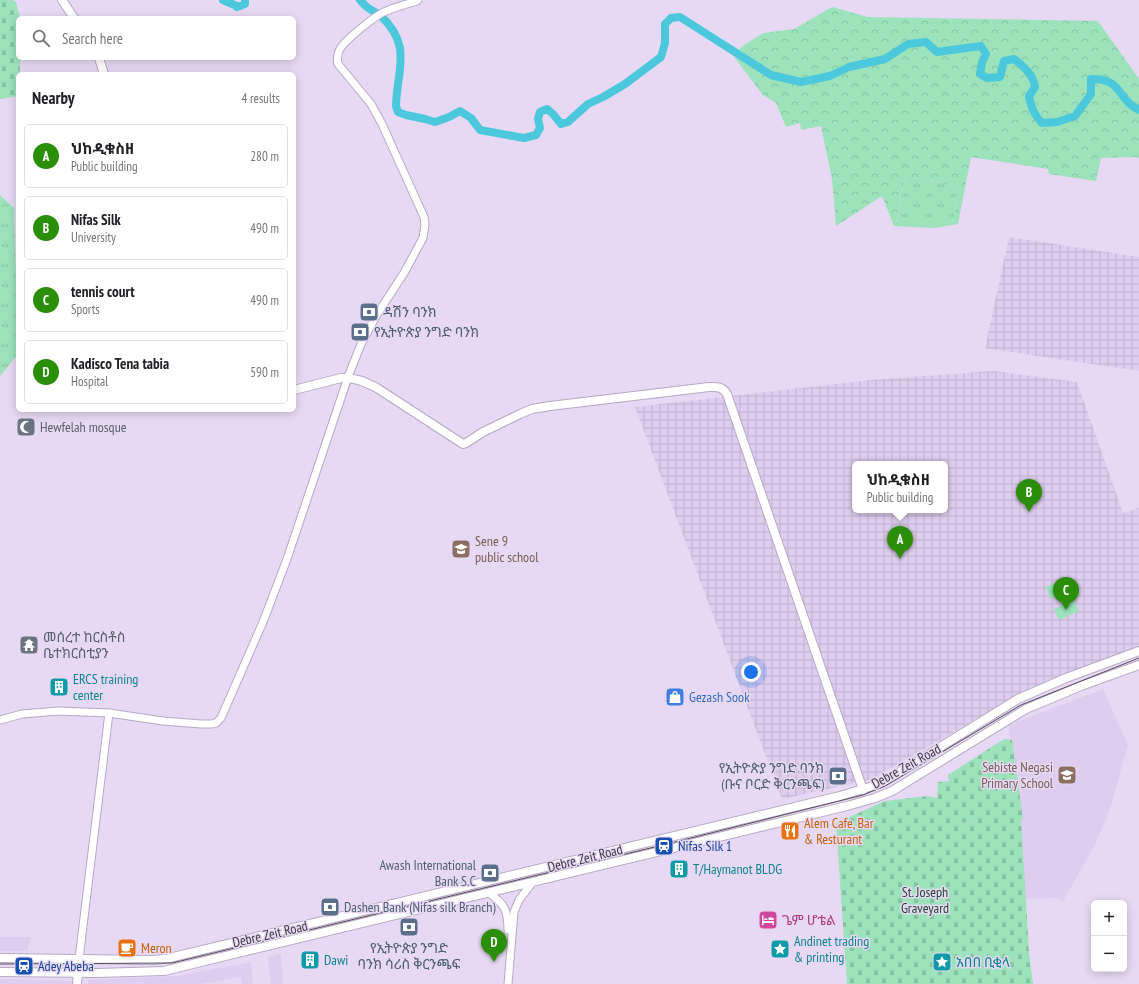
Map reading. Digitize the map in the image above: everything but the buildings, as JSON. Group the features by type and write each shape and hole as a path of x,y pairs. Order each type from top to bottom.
{"main road":[{"path":"62,0 73,16"},
{"path":"100,60 104,72"},
{"path":"296,389 348,377 364,381 463,444 510,418 532,409 709,387 724,389 864,790"},
{"name":"Debre Zeit Road","path":"0,958 155,960 169,958 864,790 887,780 1018,699 1066,678 1139,651"},
{"name":"Debre Zeit Road","path":"0,972 91,973 164,971 255,950 393,915 489,894 840,808 884,795 1026,709 1081,686 1139,665"},
{"path":"77,984 79,959"},
{"path":"91,959 91,973"}],"street":[{"path":"0,720 36,712 78,711 109,713 162,721 201,724 216,723 220,718 263,622 284,566 348,377 361,344 376,316 404,273 423,238 426,225 424,218 382,124 371,104 338,64 337,58 339,50 344,43 374,18 383,12 418,0"},
{"path":"79,959 109,713"},
{"path":"504,984 514,912 519,900 532,883"},
{"path":"489,894 500,901 506,909 508,917 508,984"}],"shaded area":[{"path":"1009,237 1139,257 1139,371 985,348"},
{"path":"993,371 1077,382 1123,513 1139,508 1139,646 1018,695 872,779 782,799 635,407 871,380"},
{"name":"Sebiste Negasi Primary School","path":"1103,689 1128,745 1111,806 1095,845 1063,901 1056,898 1026,899 1009,725"},
{"path":"0,937 31,937 27,951 0,951"},
{"path":"281,954 283,984 271,984 268,957"},
{"path":"251,962 253,984 242,984 241,977 201,984 88,984 88,980 178,976"},
{"path":"0,979 72,981 72,984 0,984"}],"green space":[{"path":"0,0 13,0 16,2 20,16 16,16 16,60 20,60 20,72 16,72 16,96 0,99"},
{"path":"832,7 868,17 1098,21 1139,79 1139,158 1101,158 1096,181 1049,174 1048,169 971,157 958,224 934,228 894,226 882,196 836,226 832,179 821,126 801,130 800,123 786,127 776,103 763,95 734,57 741,47 763,33 794,29","holes":["905,177 959,186 953,223 896,223"]},
{"path":"905,177 959,186 953,223 896,224"},
{"path":"0,195 14,208 16,356 0,376"},
{"path":"1066,579 1071,590 1050,599 1046,587"},
{"path":"1074,600 1079,611 1059,620 1054,609"},
{"name":"St. Joseph Graveyard","path":"1004,739 1012,740 1023,819 1021,819 1029,952 1033,984 847,984 836,823 885,801 927,796 937,798 938,782 949,781 948,775"}],"waterway":[{"path":"223,0 237,7 245,4 245,0"},
{"path":"360,0 368,8 380,15 397,37 401,58 396,106 398,112 435,122 460,111 471,118 480,130 524,138 536,135 540,128 538,119 540,112 547,109 561,124 568,122 588,104 625,84 661,57 665,43 665,24 671,18 680,17 771,75 801,82 830,76 849,67 885,59 908,44 926,42 937,52 981,46 986,54 982,62 980,74 987,78 1000,77 1004,61 1014,59 1028,71 1035,87 1029,96 1031,104 1033,111 1042,123 1057,122 1075,116 1091,94 1091,79 1109,82 1114,85 1126,100 1139,110"}],"tram line":[{"path":"0,964 172,963 663,845 863,795 885,786 1021,705 1139,658"}],"place":[{"name":"ዳሽን ባንክ","path":"369,312"},
{"name":"የኢትዮጵያ ንግድ ባንክ","path":"360,332"},
{"name":"Hewfelah mosque","path":"26,427"},
{"name":"Nifas Silk","path":"1029,512"},
{"name":"Sene 9 public school","path":"461,549"},
{"name":"ህከዲቁስዘ","path":"900,559"},
{"name":"tennis court","path":"1066,610"},
{"name":"መሰረተ ከርስቶስ ቤተክርስቲያን","path":"29,645"},
{"name":"ERCS training center","path":"59,687"},
{"name":"Gezash Sook","path":"675,697"},
{"name":"Sebiste Negasi Primary School","path":"1067,775"},
{"name":"የኢትዮጵያ ንግድ ባንክ (ቡና ቦርድ ቅርንጫፍ)","path":"838,776"},
{"name":"Alem Cafe, Bar & Resturant","path":"790,831"},
{"name":"Nifas Silk 1","path":"664,846"},
{"name":"T/Haymanot BLDG","path":"679,869"},
{"name":"Awash International Bank S.C","path":"490,873"},
{"name":"Dashen Bank (Nifas silk Branch)","path":"330,907"},
{"name":"ጌም ሆቴል","path":"768,920"},
{"name":"የኢትዮጵያ ንግድ ባንክ ሳሪስ ቅርንጫፍ","path":"409,927"},
{"name":"Meron","path":"127,948"},
{"name":"Andinet trading & printing","path":"780,949"},
{"name":"Dawi","path":"310,960"},
{"name":"Kadisco Tena tabia","path":"494,962"},
{"name":"አበበ ቢቂላ","path":"942,962"},
{"name":"Adey Abeba","path":"24,966"}]}
